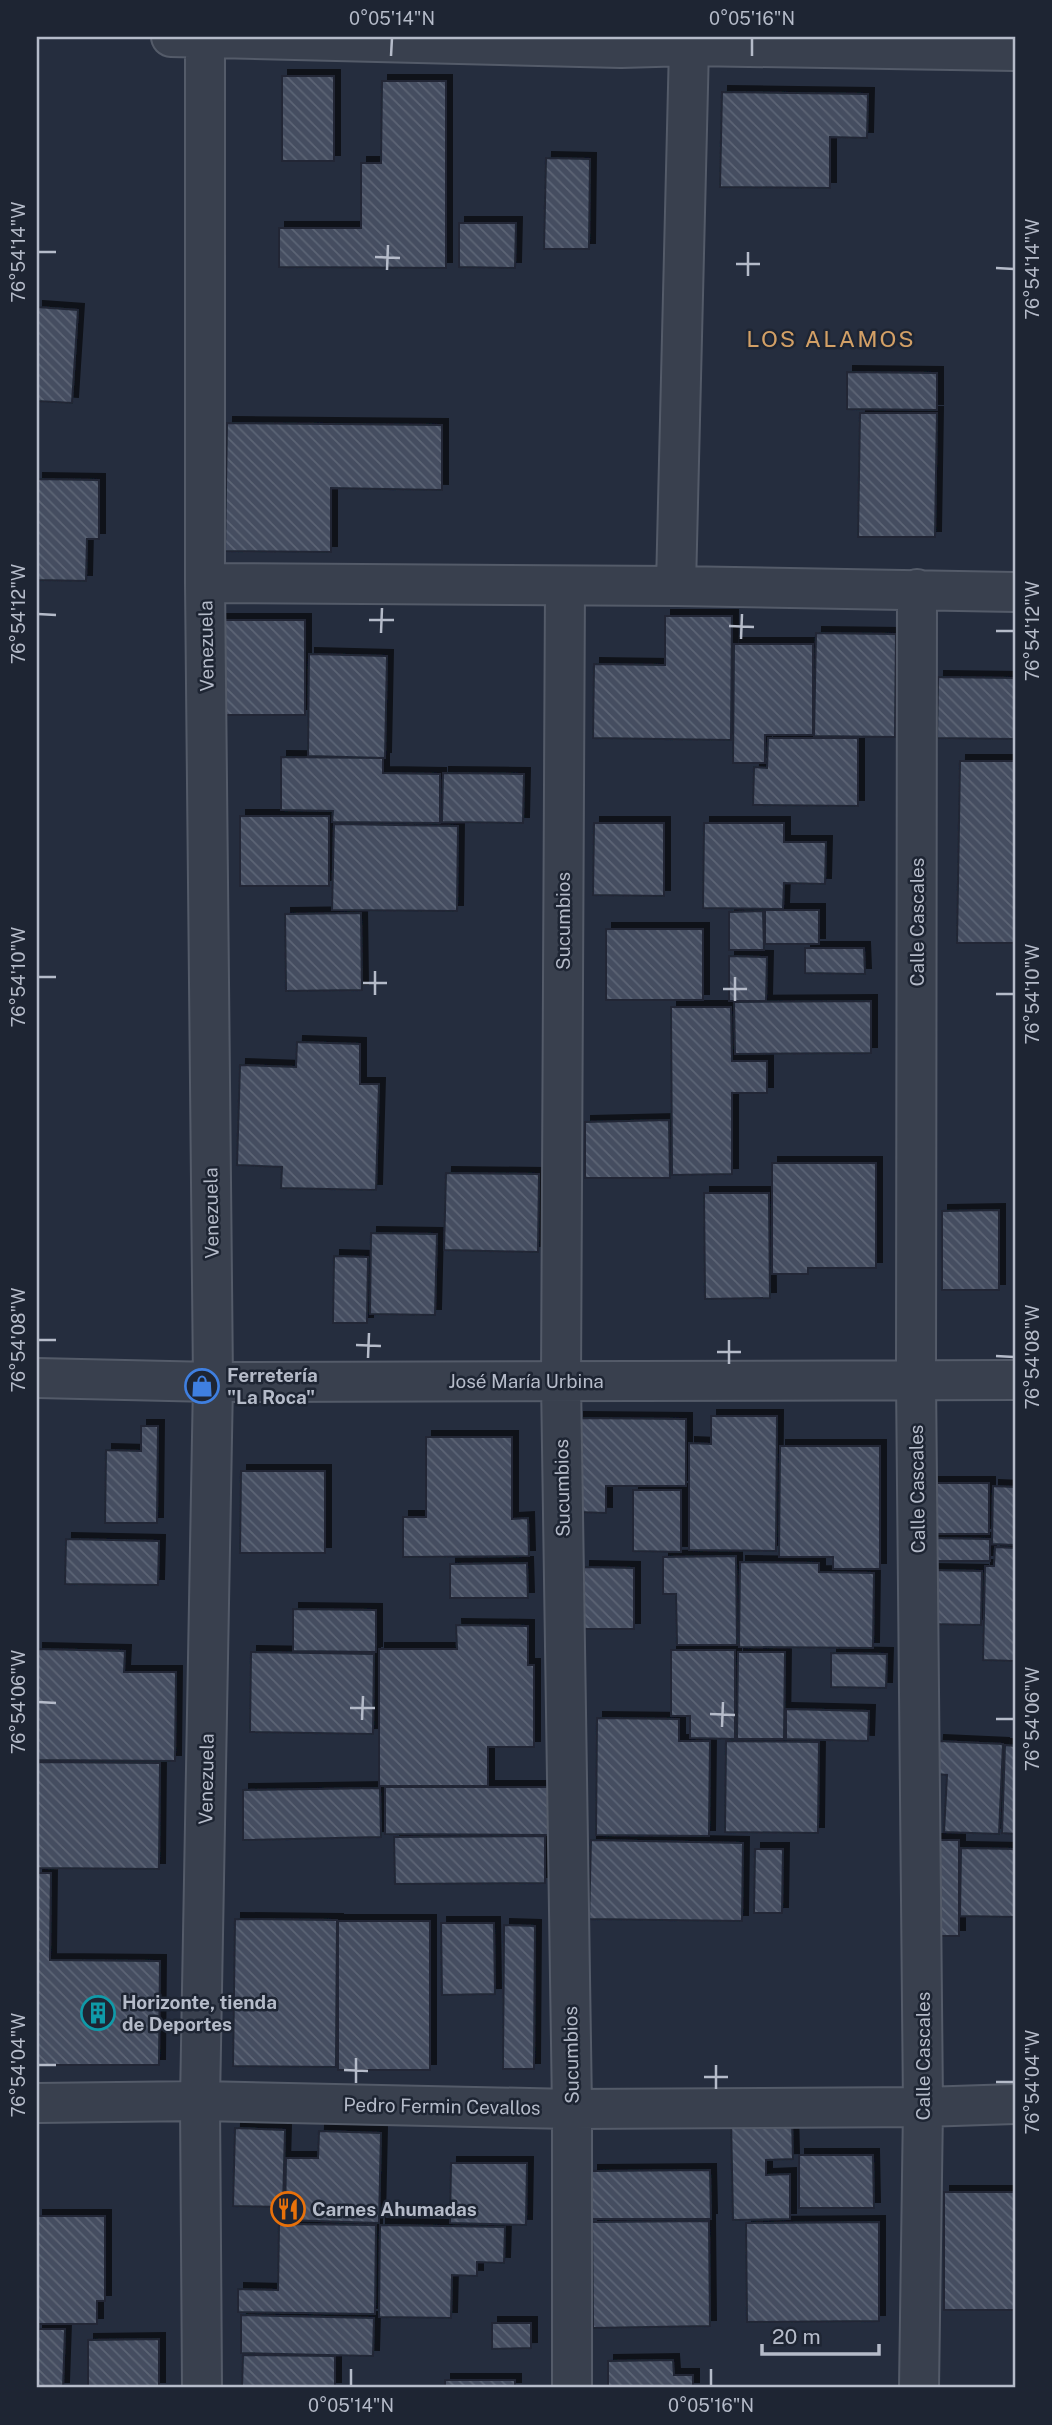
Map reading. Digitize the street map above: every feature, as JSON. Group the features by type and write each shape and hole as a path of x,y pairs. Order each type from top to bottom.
{"street":[{"path":"171,37 622,42 689,46 972,44 1015,51"},
{"name":"Venezuela","path":"202,2388 200,2101 213,1382 205,583 205,37"},
{"path":"676,586 689,46"},
{"path":"205,583 676,586 1015,592"},
{"name":"Sucumbios","path":"565,587 561,1381 572,2109 572,2388"},
{"name":"Calle Cascales","path":"918,589 916,1380 923,2107 919,2388"},
{"name":"José María Urbina","path":"37,1378 213,1382 1015,1380"},
{"name":"Pedro Fermin Cevallos","path":"37,2104 200,2101 572,2109 1015,2104"}],"building":[{"path":"282,76 334,76 334,161 282,161"},
{"path":"382,81 446,81 446,268 279,267 279,228 361,228 361,163 381,163"},
{"path":"722,92 868,94 867,138 830,137 830,188 720,187"},
{"path":"546,158 590,159 589,249 544,249"},
{"path":"459,223 516,223 515,268 459,267"},
{"path":"37,307 78,310 72,403 37,401"},
{"path":"847,372 937,373 937,410 847,409"},
{"path":"860,413 937,413 935,537 858,537"},
{"path":"227,423 442,425 442,490 331,488 331,552 225,551"},
{"path":"37,479 99,480 99,539 87,539 86,581 37,580"},
{"path":"665,616 732,616 731,740 593,738 594,664 665,665"},
{"path":"220,620 305,620 305,715 220,715"},
{"path":"816,633 896,634 895,737 814,736"},
{"path":"734,644 813,644 813,735 765,735 765,763 733,763"},
{"path":"309,654 387,656 385,758 308,756"},
{"path":"938,677 1015,678 1015,739 937,738"},
{"path":"768,738 858,738 858,806 753,805 754,767 767,768"},
{"path":"281,757 383,758 383,773 440,774 440,823 332,822 333,811 281,810"},
{"path":"960,761 1015,761 1015,943 957,943"},
{"path":"443,773 524,774 523,823 442,822"},
{"path":"240,816 329,816 329,886 240,886"},
{"path":"594,823 664,823 664,896 593,895"},
{"path":"704,823 784,823 784,842 826,842 825,884 784,883 783,909 703,908"},
{"path":"334,824 458,826 457,911 332,910"},
{"path":"765,910 819,910 819,944 765,944"},
{"path":"763,911 764,950 729,950 729,912"},
{"path":"361,913 362,990 286,991 285,914"},
{"path":"606,929 703,929 703,1000 606,1000"},
{"path":"805,948 864,948 865,974 805,973"},
{"path":"729,956 767,957 766,1001 729,1001"},
{"path":"871,1001 871,1053 735,1054 734,1002"},
{"path":"671,1007 731,1007 732,1061 767,1061 767,1093 732,1093 732,1174 672,1175"},
{"path":"297,1042 360,1044 360,1084 379,1084 376,1190 281,1188 282,1167 237,1165 240,1065 296,1067"},
{"path":"669,1120 670,1178 585,1178 585,1122"},
{"path":"772,1163 876,1163 876,1268 808,1268 808,1274 772,1274"},
{"path":"446,1173 539,1174 538,1252 444,1250"},
{"path":"704,1193 769,1193 770,1298 705,1299"},
{"path":"999,1210 999,1290 942,1290 942,1211"},
{"path":"371,1233 437,1234 435,1315 370,1314"},
{"path":"334,1256 368,1257 367,1323 333,1323"},
{"path":"711,1416 777,1416 776,1551 689,1550 689,1443 711,1444"},
{"path":"578,1418 686,1419 686,1486 606,1486 606,1513 577,1512"},
{"path":"141,1426 158,1426 157,1523 105,1523 106,1450 141,1451"},
{"path":"426,1437 512,1437 512,1519 528,1518 529,1556 403,1557 403,1517 426,1517"},
{"path":"780,1446 880,1446 880,1569 833,1569 833,1557 779,1557"},
{"path":"241,1471 325,1471 325,1553 240,1553"},
{"path":"929,1483 989,1483 989,1534 928,1534"},
{"path":"993,1486 1015,1487 1015,1545 992,1544"},
{"path":"633,1490 681,1490 681,1552 633,1551"},
{"path":"927,1538 990,1539 990,1561 927,1561"},
{"path":"66,1539 159,1541 158,1585 65,1584"},
{"path":"995,1547 1015,1548 1015,1661 983,1660 985,1566 994,1566"},
{"path":"736,1556 737,1645 677,1645 676,1594 663,1594 663,1557"},
{"path":"740,1562 819,1563 819,1572 874,1573 873,1648 739,1647"},
{"path":"527,1563 528,1598 450,1598 450,1564"},
{"path":"584,1567 634,1568 634,1629 583,1629"},
{"path":"927,1570 982,1571 981,1625 926,1624"},
{"path":"293,1609 376,1610 376,1652 293,1651"},
{"path":"456,1625 528,1626 528,1665 534,1665 534,1747 488,1747 488,1786 379,1786 379,1649 457,1649"},
{"path":"37,1649 125,1651 124,1672 176,1672 175,1761 37,1760"},
{"path":"671,1650 735,1650 735,1739 690,1738 690,1716 671,1716"},
{"path":"251,1652 374,1654 373,1734 250,1732"},
{"path":"738,1652 785,1652 784,1739 737,1739"},
{"path":"831,1653 887,1654 886,1688 831,1687"},
{"path":"786,1709 869,1711 868,1741 786,1739"},
{"path":"597,1718 679,1719 679,1741 710,1741 709,1836 596,1835"},
{"path":"726,1741 819,1742 818,1833 725,1832"},
{"path":"938,1741 1003,1744 999,1834 944,1832 947,1775 936,1774"},
{"path":"1005,1745 1015,1746 1015,1834 1002,1833"},
{"path":"37,1762 160,1763 159,1869 37,1868"},
{"path":"385,1787 548,1787 548,1835 385,1834"},
{"path":"380,1788 381,1837 243,1840 243,1790"},
{"path":"545,1836 545,1883 395,1884 394,1837"},
{"path":"591,1840 743,1843 742,1921 589,1919"},
{"path":"923,1840 959,1840 959,1936 923,1936"},
{"path":"961,1848 1015,1849 1015,1917 960,1916"},
{"path":"755,1849 783,1849 782,1913 754,1913"},
{"name":"Horizonte, tienda de Deportes","path":"37,1873 51,1873 50,1960 160,1961 159,2065 37,2065"},
{"path":"235,1919 337,1920 336,2067 233,2066"},
{"path":"338,1921 430,1921 430,2070 338,2070"},
{"path":"441,1923 494,1923 495,1994 442,1995"},
{"path":"504,1925 535,1926 534,2069 503,2069"},
{"path":"792,2119 793,2159 766,2160 766,2175 790,2174 790,2219 733,2220 731,2120"},
{"path":"235,2128 285,2130 283,2207 233,2206"},
{"path":"319,2131 381,2133 379,2223 285,2220 286,2158 318,2158"},
{"path":"799,2155 873,2155 874,2208 799,2208"},
{"path":"451,2163 527,2163 526,2225 450,2223"},
{"path":"710,2170 711,2219 592,2219 592,2171"},
{"path":"944,2192 1015,2192 1015,2310 944,2310"},
{"path":"37,2216 105,2216 105,2301 97,2301 97,2324 37,2324"},
{"path":"709,2221 710,2326 593,2328 592,2222"},
{"path":"879,2222 879,2321 747,2322 746,2223"},
{"path":"279,2224 376,2225 375,2314 238,2312 238,2289 278,2290"},
{"path":"380,2225 505,2227 504,2263 477,2262 477,2276 452,2275 451,2318 379,2317"},
{"path":"241,2315 374,2318 373,2356 241,2353"},
{"path":"492,2323 531,2323 531,2348 492,2349"},
{"path":"37,2329 65,2329 63,2388 37,2388"},
{"path":"159,2339 159,2388 88,2388 88,2340"},
{"path":"243,2355 335,2356 335,2388 242,2388"},
{"path":"673,2360 674,2375 693,2375 693,2388 608,2388 608,2361"},
{"path":"445,2380 515,2380 515,2388 445,2388"}],"place":[{"name":"Ferretería \"La Roca\"","path":"202,1386"},
{"name":"Horizonte, tienda de Deportes","path":"98,2013"},
{"name":"Carnes Ahumadas","path":"288,2209"}],"district":[{"name":"LOS ALAMOS","path":"831,339"}]}
